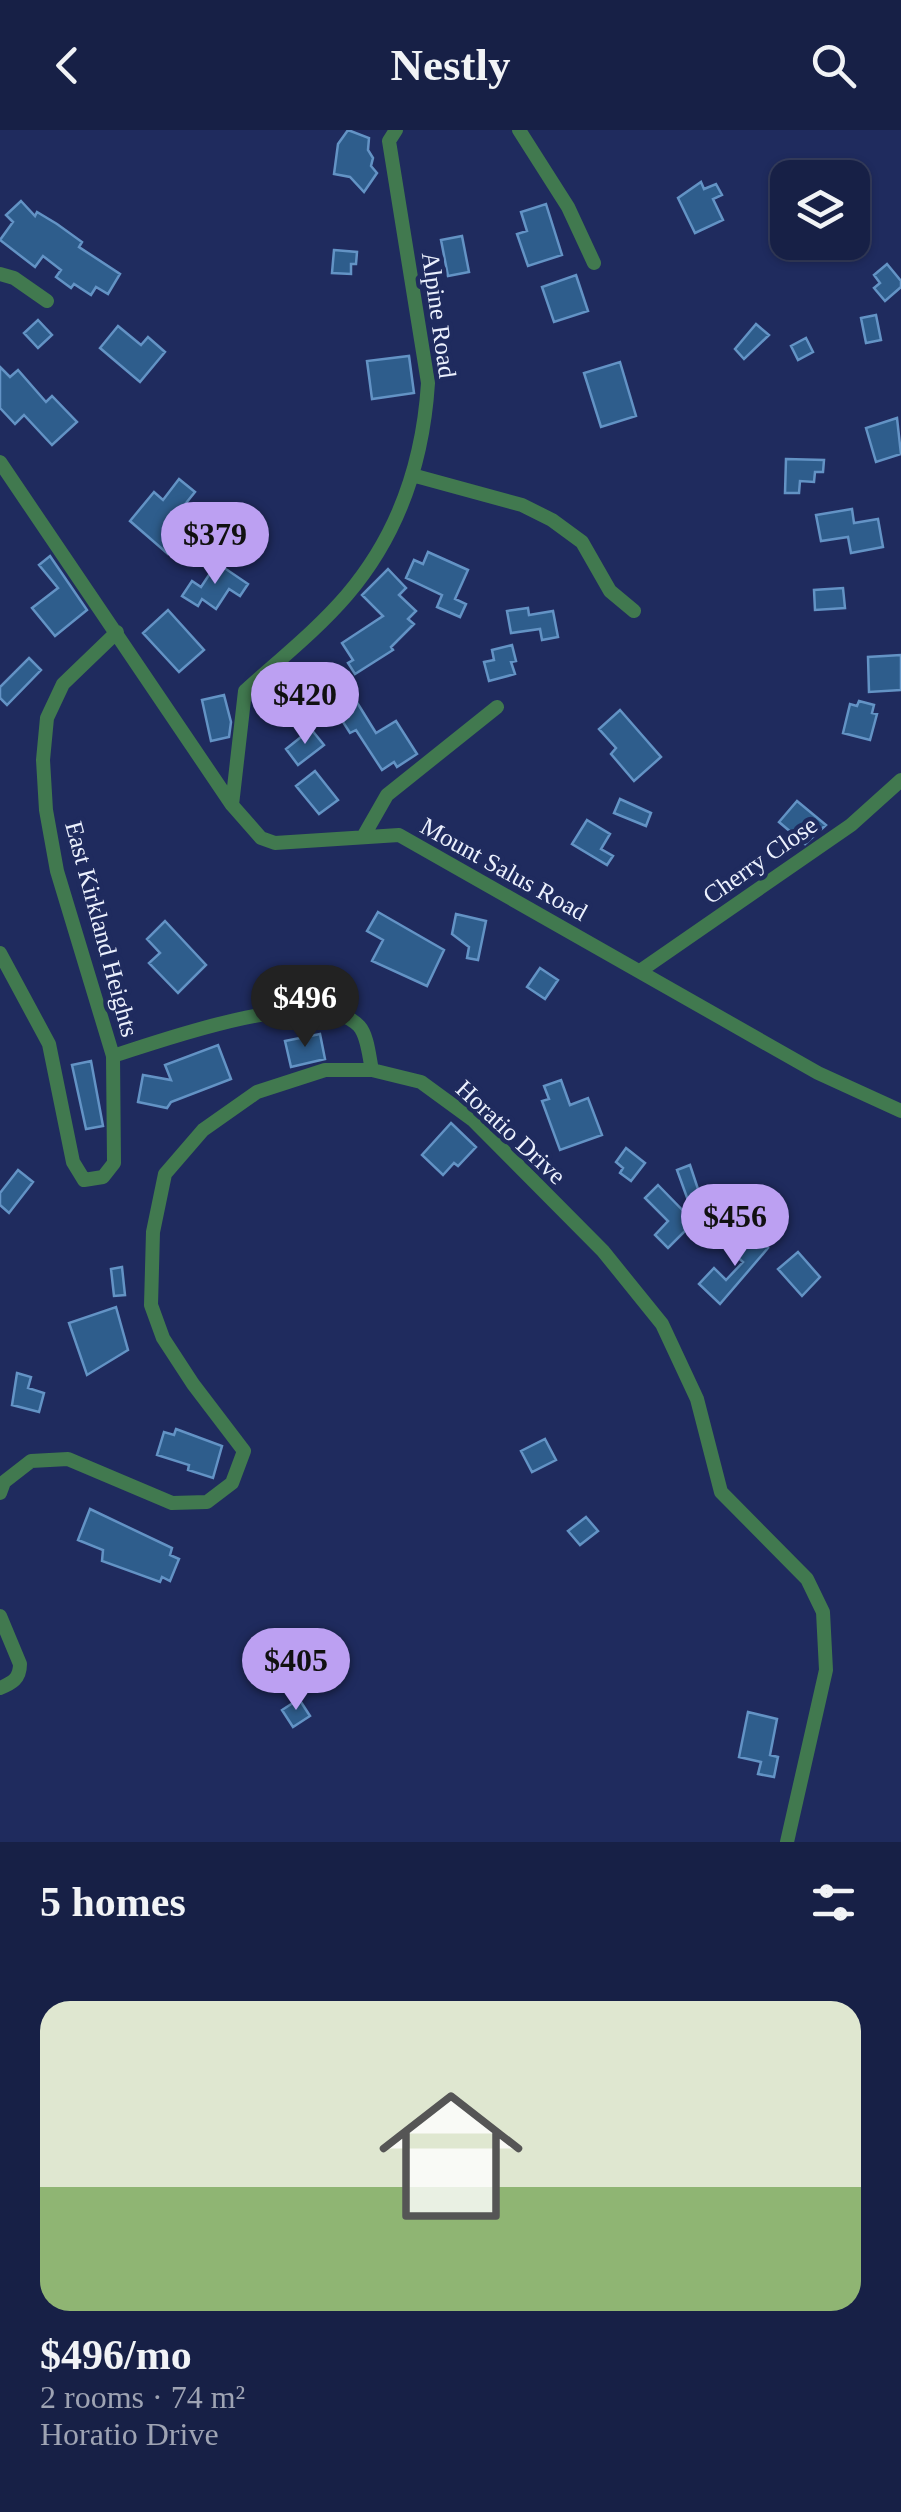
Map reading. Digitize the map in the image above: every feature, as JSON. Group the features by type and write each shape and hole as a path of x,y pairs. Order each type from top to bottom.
{"street":[{"name":"Alpine Road","path":"232,805 245,691 345,598 381,550 408,496 426,423 428,382 390,141 396,130"},
{"path":"519,130 568,207 594,264"},
{"path":"0,274 14,278 48,301"},
{"name":"Mount Salus Road","path":"0,462 232,805 261,838 275,844 399,836 818,1072 901,1111"},
{"path":"412,475 522,505 552,520 582,542 610,591 634,612"},
{"name":"East Kirkland Heights","path":"0,953 49,1044 73,1162 84,1180 103,1177 114,1163 113,1056 57,871 46,810 43,760 47,718 63,684 118,632"},
{"path":"363,837 387,795 496,706"},
{"name":"Cherry Close","path":"640,971 851,825 901,780"},
{"path":"113,1056 224,1022 287,1010 329,1012 348,1017 363,1030 372,1070"},
{"name":"Horatio Drive","path":"0,1492 4,1482 31,1462 68,1458 172,1503 207,1502 232,1483 244,1451 192,1384 163,1338 152,1305 153,1232 165,1174 203,1130 258,1092 326,1070 372,1070 421,1082 473,1120 603,1251 662,1324 697,1399 720,1492 807,1579 824,1612 826,1670 787,1842"},
{"path":"0,1616 20,1672 14,1682 0,1688"}],"building":[{"path":"348,130 369,138 371,166 377,173 364,192 350,177 334,174 338,144"},
{"path":"701,182 704,189 716,184 722,195 713,199 723,220 695,233 678,198"},
{"path":"21,201 35,216 37,212 57,224 82,242 79,247 120,274 108,294 96,287 91,295 74,284 71,288 56,277 61,270 43,256 35,267 0,240 13,222 6,215"},
{"path":"546,204 562,255 528,266 517,234 527,231 521,212"},
{"path":"462,236 469,272 448,276 441,240"},
{"path":"334,250 357,252 351,274 332,273"},
{"path":"887,264 901,281 901,287 885,301 874,288 880,283 874,275"},
{"path":"576,275 588,311 554,322 542,287"},
{"path":"876,315 881,340 866,343 861,318"},
{"path":"38,320 52,335 38,348 24,333"},
{"path":"756,324 769,335 744,359 735,349"},
{"path":"118,326 141,345 148,337 165,352 140,382 100,348"},
{"path":"806,338 813,352 798,360 791,346"},
{"path":"409,356 414,393 372,399 367,361"},
{"path":"620,362 636,416 601,427 584,373"},
{"path":"0,367 10,377 18,370 46,402 52,396 77,422 52,445 24,415 15,424 0,408"},
{"path":"897,418 901,454 876,462 866,428"},
{"path":"786,459 824,460 823,472 815,472 814,482 800,481 799,493 785,493"},
{"path":"179,479 195,492 178,513 192,525 168,554 130,521 154,492 163,500"},
{"path":"852,509 854,523 878,519 883,547 851,553 848,537 821,541 816,515"},
{"path":"428,552 468,570 455,599 466,604 460,617 437,607 442,595 406,578 414,560 423,564"},
{"path":"50,556 87,610 55,636 32,608 58,588 39,565"},
{"path":"217,563 248,584 240,596 229,589 216,609 202,599 198,606 182,596 192,581 201,587"},
{"path":"388,569 406,588 399,595 416,611 408,619 414,624 391,647 393,650 355,674 348,663 353,660 342,643 383,616 362,595"},
{"path":"843,588 845,608 815,610 814,590"},
{"path":"528,608 529,615 553,611 558,637 542,640 540,629 511,633 507,611"},
{"path":"168,610 204,650 179,672 143,633"},
{"path":"512,645 515,674 489,681 484,662 494,660 492,650"},
{"path":"901,655 901,690 869,692 868,657"},
{"path":"29,658 41,670 7,705 0,698 0,687"},
{"path":"224,695 231,722 229,737 211,741 202,700"},
{"path":"353,696 376,733 396,721 417,754 397,767 394,762 382,770 356,730 350,733 334,708"},
{"path":"859,701 874,705 872,713 877,714 870,740 843,733 850,704 857,706"},
{"path":"620,710 661,757 634,781 611,754 616,748 599,729"},
{"path":"311,729 324,745 298,765 286,749"},
{"path":"315,771 338,800 319,814 296,786"},
{"path":"620,799 651,813 646,826 614,813"},
{"path":"797,801 826,825 805,844 779,822"},
{"path":"587,820 610,834 601,849 613,856 607,865 572,844"},
{"path":"378,912 444,950 427,986 372,961 383,940 367,931"},
{"path":"456,914 486,921 478,960 467,958 469,947 452,934"},
{"path":"165,921 206,965 178,993 149,963 160,953 147,939"},
{"path":"540,968 558,980 545,999 527,987"},
{"path":"320,1034 325,1059 291,1067 285,1041"},
{"path":"218,1045 231,1079 171,1102 167,1108 138,1102 143,1075 171,1080 165,1065"},
{"path":"91,1061 103,1126 86,1129 72,1065"},
{"path":"561,1080 570,1105 588,1098 602,1135 560,1150 542,1101 549,1099 544,1086"},
{"path":"451,1123 476,1147 443,1175 422,1155"},
{"path":"626,1148 645,1163 631,1181 620,1173 623,1168 616,1162"},
{"path":"690,1165 701,1198 689,1203 677,1170"},
{"path":"18,1170 33,1182 9,1213 0,1205 0,1193"},
{"path":"658,1185 694,1222 668,1248 655,1235 668,1221 645,1198"},
{"path":"749,1232 768,1248 720,1304 699,1284 714,1268 726,1280 743,1262 732,1252"},
{"path":"798,1252 820,1277 802,1296 778,1269"},
{"path":"122,1267 125,1295 114,1296 111,1269"},
{"path":"116,1307 128,1350 87,1375 69,1323"},
{"path":"17,1373 31,1377 28,1388 44,1393 39,1412 12,1405"},
{"path":"176,1429 222,1446 213,1478 157,1455 164,1432 174,1435"},
{"path":"545,1439 556,1460 532,1472 521,1451"},
{"path":"90,1509 172,1548 170,1555 179,1559 170,1581 162,1577 160,1582 102,1561 103,1550 78,1540"},
{"path":"586,1517 598,1531 580,1545 568,1531"},
{"path":"277,1661 285,1678 275,1684 266,1666"},
{"path":"299,1699 310,1716 293,1727 282,1710"},
{"path":"748,1712 777,1719 770,1755 778,1757 774,1777 758,1774 761,1762 739,1757"}]}
